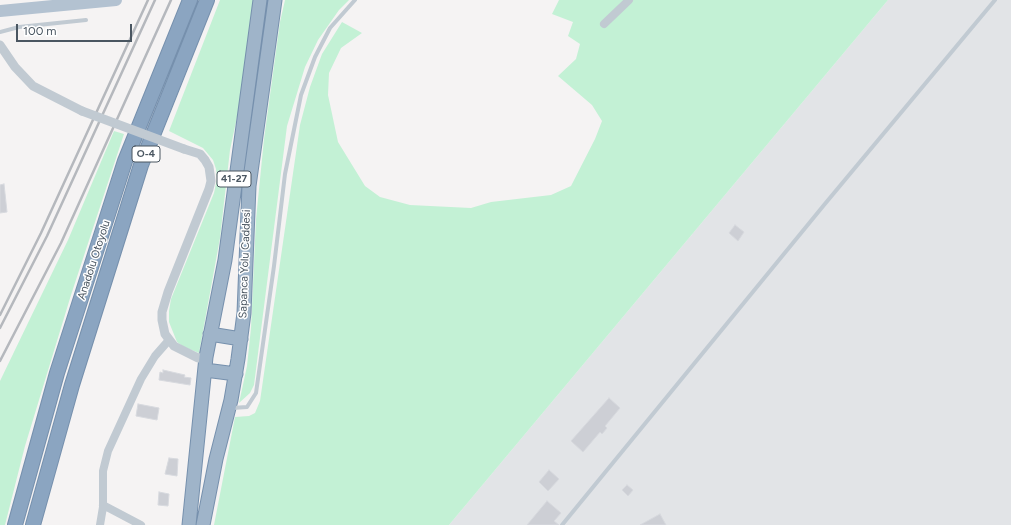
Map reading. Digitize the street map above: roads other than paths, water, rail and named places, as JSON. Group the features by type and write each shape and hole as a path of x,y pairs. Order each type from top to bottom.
{"highway":[{"name":"Anadolu Otoyolu","path":"15,525 57,373 125,161 190,0"},
{"name":"Anadolu Otoyolu","path":"33,525 72,385 141,165 207,0"},
{"name":"Sapanca Yolu Caddesi","path":"189,525 210,334 224,260 260,0"},
{"name":"Sapanca Yolu Caddesi","path":"203,525 236,374 241,339 245,291 249,186 274,0"},
{"path":"210,334 241,339"},
{"path":"206,364 236,374"}],"main road":[{"path":"0,11 116,0"}],"street":[{"path":"604,24 629,0"},
{"path":"0,45 15,67 33,86 82,111 200,154 205,160 209,167 211,181 209,189 164,303 162,320 169,340 181,351 198,358 206,364"},
{"path":"100,525 103,504 103,471 108,451 141,379 155,356 169,340"},
{"path":"103,504 141,525"}],"lane":[{"path":"229,408 247,407 256,393 285,174 301,95 314,57 330,28 355,0"},
{"path":"562,525 824,205 995,0"},
{"path":"0,32 19,27 86,20"}],"railway":[{"path":"0,315 41,233 148,0"},
{"path":"0,328 47,236 155,0"},
{"path":"0,361 61,243 171,0"}]}
